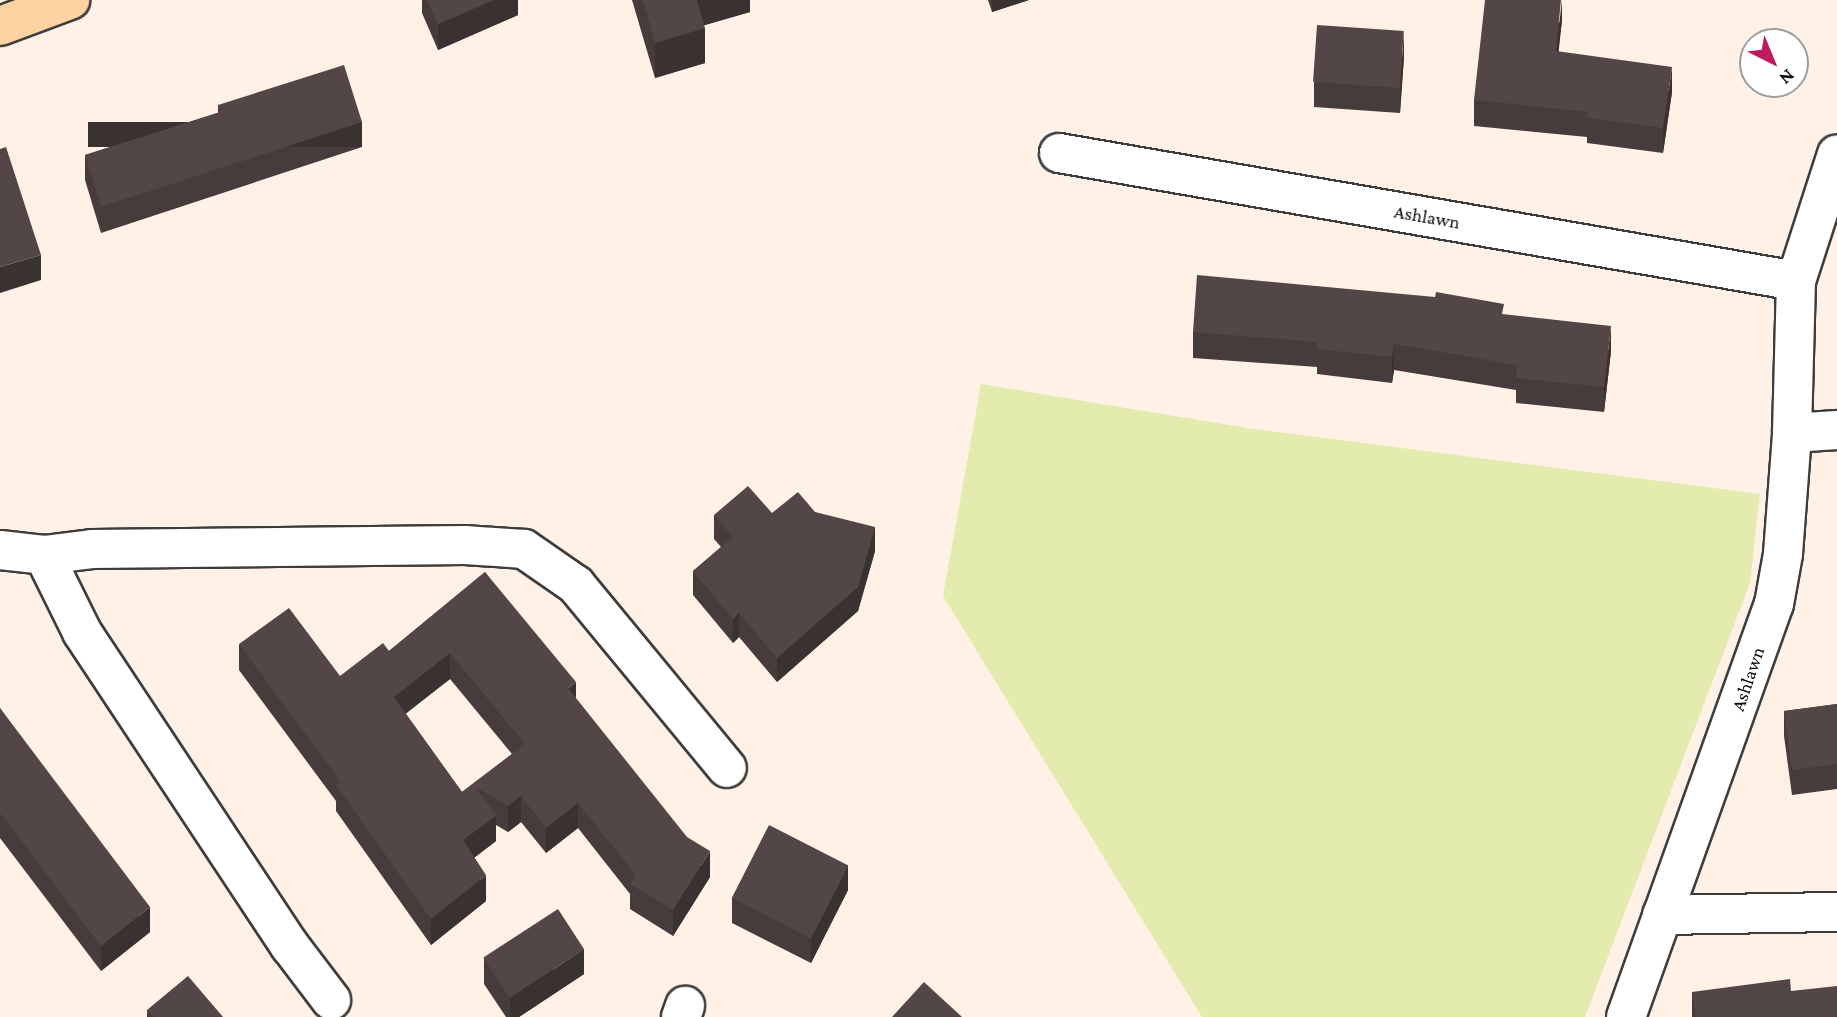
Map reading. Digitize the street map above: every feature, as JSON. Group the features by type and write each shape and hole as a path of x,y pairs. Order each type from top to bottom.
{"main road":[{"path":"0,26 71,0"}],"street":[{"name":"Ashlawn","path":"1059,153 1796,281"},
{"name":"Ashlawn","path":"1626,1017 1774,604 1783,554 1792,433 1796,281 1837,155"},
{"path":"1792,433 1837,430"},
{"path":"0,550 44,555 92,549 465,545 524,550 576,585 727,768"},
{"path":"44,555 82,632 290,946 331,1000"},
{"path":"1662,915 1837,912"}],"green space":[{"path":"981,384 1247,428 1760,494 1750,583 1585,1017 1202,1017 943,596"}],"building":[{"path":"427,0 494,0 438,24"},
{"path":"643,0 697,0 705,28 655,43"},
{"path":"1485,0 1561,0 1556,51 1672,67 1663,128 1587,118 1588,112 1474,100"},
{"path":"1317,25 1404,31 1400,88 1313,82"},
{"path":"344,65 362,122 101,207 85,155 220,112 218,105"},
{"path":"6,147 41,255 0,267 0,149"},
{"path":"1197,275 1435,297 1436,292 1504,304 1502,314 1611,326 1604,387 1516,378 1517,365 1394,344 1392,357 1317,349 1317,342 1193,332"},
{"path":"748,486 772,513 798,492 815,512 875,527 858,587 777,658 739,613 733,619 693,571 733,537 714,515"},
{"path":"485,572 576,682 568,688 687,837 710,851 673,910 630,884 636,875 578,803 546,828 521,796 508,806 476,787 496,816 463,840 486,875 431,919 336,785 341,782 239,644 289,608 340,676 383,643 389,651","holes":["450,653 525,744 462,792 394,697"]},
{"path":"1837,704 1837,764 1792,770 1784,711"},
{"path":"0,708 150,907 101,946 0,813"},
{"path":"769,825 848,865 811,938 732,898"},
{"path":"558,909 584,949 510,998 483,957"},
{"path":"188,976 223,1017 154,1017 147,1010"},
{"path":"1790,979 1791,991 1837,986 1837,1017 1696,1017 1692,992"},
{"path":"924,982 962,1017 892,1017"}]}
